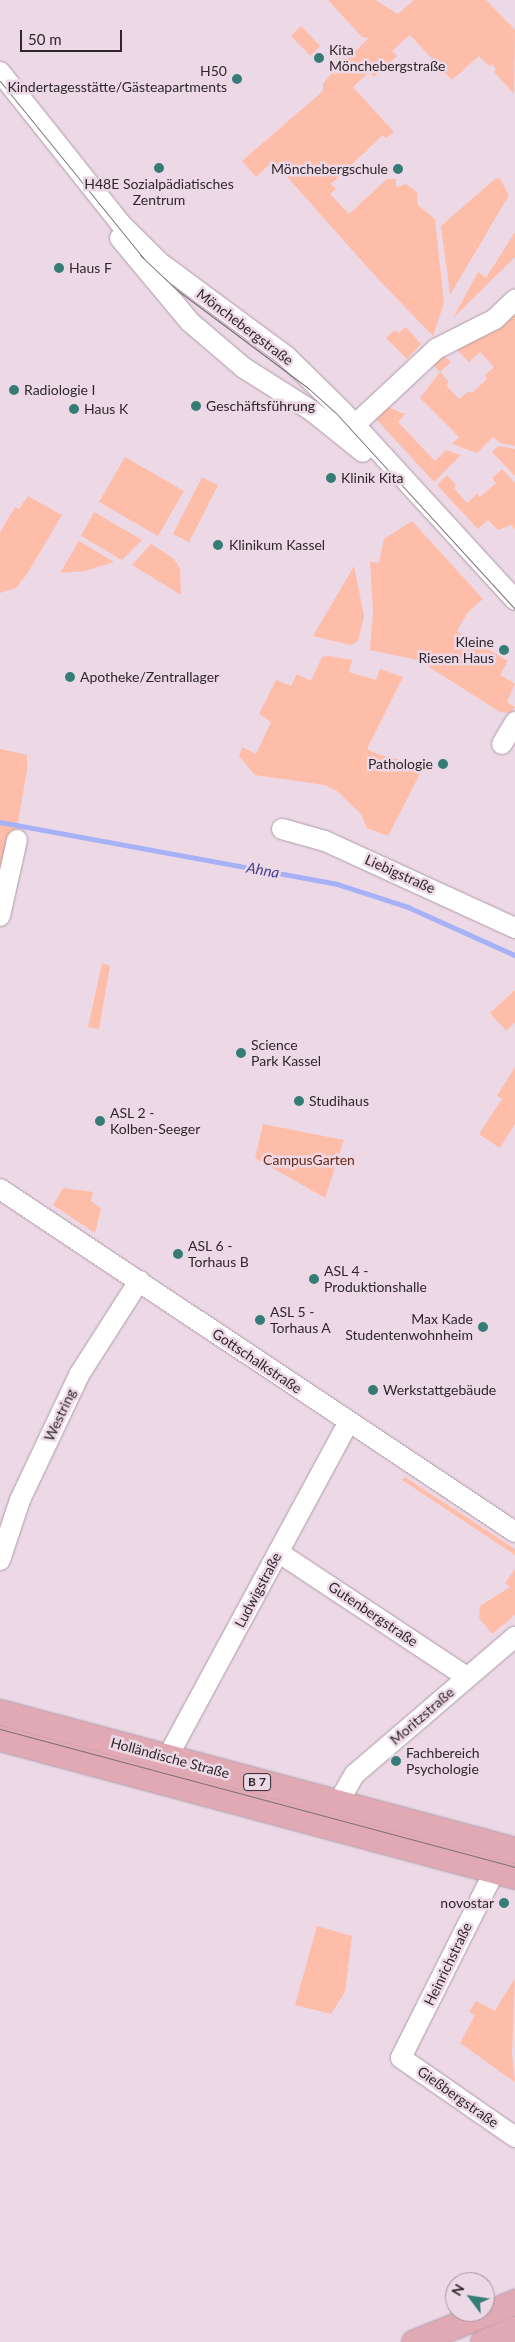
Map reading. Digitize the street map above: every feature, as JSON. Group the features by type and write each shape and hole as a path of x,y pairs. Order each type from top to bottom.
{"main road":[{"name":"Holländische Straße","path":"0,1712 515,1850"},
{"name":"Holländische Straße","path":"0,1738 505,1873"},
{"path":"417,2341 515,2302"},
{"path":"484,2342 515,2329"}],"street":[{"name":"Mönchebergstraße","path":"0,72 113,214 153,255 286,356 515,617"},
{"name":"Mönchebergstraße","path":"0,92 190,322 244,368 350,430 515,600"},
{"path":"350,430 436,349 482,327 515,300"},
{"path":"502,744 515,722"},
{"name":"Liebigstraße","path":"282,829 325,841 515,928"},
{"path":"0,916 17,840"},
{"name":"Gottschalkstraße","path":"0,1189 140,1280 515,1532"},
{"name":"Westring","path":"0,1560 20,1500 79,1375 140,1280"},
{"name":"Ludwigstraße","path":"167,1758 349,1422"},
{"name":"Gutenbergstraße","path":"278,1552 467,1677"},
{"name":"Moritzstraße","path":"338,1804 355,1774 515,1637"},
{"name":"Heinrichstraße","path":"402,2058 505,1873"},
{"name":"Gießbergstraße","path":"402,2058 515,2137"}],"green space":[{"path":"328,0 375,0 398,14 414,0 486,0 515,30 514,94 494,72 496,69 492,64 489,66 479,56 452,80 410,35 392,51 397,56 374,77 369,72 353,87 394,132 386,138 383,135 331,184 336,189 330,194 349,214 387,179 396,179 396,187 406,184 417,192 418,205 435,219 444,303 433,336 377,278 273,161 256,177 242,161 323,91 323,84 331,74 369,38 362,37"},
{"path":"301,26 320,46 310,56 291,36"},
{"path":"496,178 500,179 509,195 450,295 441,226"},
{"path":"515,232 515,257 453,318 478,272 486,278"},
{"path":"515,314 515,446 501,443 493,437 477,453 452,444 459,437 420,398 440,372 449,382 446,385 459,399 469,391 472,393 487,379 485,375 494,367 480,352 469,362 456,349 499,329"},
{"path":"406,327 421,344 407,359 386,338 395,330 399,333"},
{"path":"444,356 451,362 440,372 432,364"},
{"path":"388,407 405,414 398,422 435,461 446,450 461,455 434,482 376,419"},
{"path":"498,446 515,449 515,476 492,452"},
{"path":"125,457 184,491 158,536 99,502"},
{"path":"502,469 515,483 515,529 511,525 498,530 488,520 478,529 437,485 447,475 456,485 454,488 467,503 477,494 480,497 496,483 492,478"},
{"path":"202,477 218,485 189,542 173,534"},
{"path":"28,496 62,515 27,574 16,588 0,593 0,532 15,507 19,509"},
{"path":"94,512 142,540 122,560 81,536"},
{"path":"412,521 483,599 468,612 457,631 508,661 500,675 515,684 507,702 515,707 511,713 500,712 418,660 370,650 373,612 370,562 379,563 384,539"},
{"path":"79,541 114,562 85,571 60,573"},
{"path":"151,544 173,558 180,568 181,595 132,565"},
{"path":"354,566 364,616 358,641 351,645 313,636"},
{"path":"328,656 352,660 349,672 376,680 380,669 403,677 367,749 377,754 424,766 388,836 367,828 361,814 337,791 325,785 255,775 239,756 242,747 256,754 271,722 259,714 276,680 291,686 297,674 311,681 322,657"},
{"path":"0,749 27,755 27,770 15,839 0,890"},
{"path":"102,963 110,966 99,1029 88,1027"},
{"path":"515,990 515,1023 506,1031 490,1013"},
{"path":"515,1067 515,1124 500,1148 479,1134 502,1099 497,1096"},
{"name":"CampusGarten","path":"263,1124 344,1140 325,1198 255,1158"},
{"path":"63,1188 93,1192 91,1201 101,1208 95,1233 53,1205"},
{"path":"405,1477 515,1549 515,1555 402,1480"},
{"path":"515,1569 515,1615 492,1634 479,1618 480,1606 510,1587 505,1583"},
{"path":"317,1926 352,1936 345,1992 331,2014 295,2005"},
{"path":"515,1978 512,2055 515,2082 460,2043 475,2015 469,2012 476,2001 495,2011"}],"waterway":[{"name":"Ahna","path":"0,822 337,884 408,907 515,955"}],"tram line":[{"path":"0,81 144,259"},
{"path":"140,255 177,290 308,388 335,412 515,609"},
{"path":"0,1729 515,1867"}],"place":[{"name":"Kita Mönchebergstraße","path":"319,58"},
{"name":"H50 Kindertagesstätte/Gästeapartments","path":"237,79"},
{"name":"H48E Sozialpädiatisches Zentrum","path":"159,168"},
{"name":"Mönchebergschule","path":"398,169"},
{"name":"Haus F","path":"59,268"},
{"name":"Radiologie I","path":"14,390"},
{"name":"Geschäftsführung","path":"196,406"},
{"name":"Haus K","path":"74,409"},
{"name":"Klinik Kita","path":"331,478"},
{"name":"Klinikum Kassel","path":"218,545"},
{"name":"Kleine Riesen Haus","path":"504,650"},
{"name":"Apotheke/Zentrallager","path":"70,677"},
{"name":"Pathologie","path":"443,764"},
{"name":"Science Park Kassel","path":"241,1053"},
{"name":"Studihaus","path":"299,1101"},
{"name":"ASL 2 - Kolben-Seeger","path":"100,1121"},
{"name":"ASL 6 - Torhaus B","path":"178,1254"},
{"name":"ASL 4 - Produktionshalle","path":"314,1279"},
{"name":"ASL 5 - Torhaus A","path":"260,1320"},
{"name":"Max Kade Studentenwohnheim","path":"483,1327"},
{"name":"Werkstattgebäude","path":"373,1390"},
{"name":"Fachbereich Psychologie","path":"396,1761"},
{"name":"novostar","path":"504,1903"}]}
